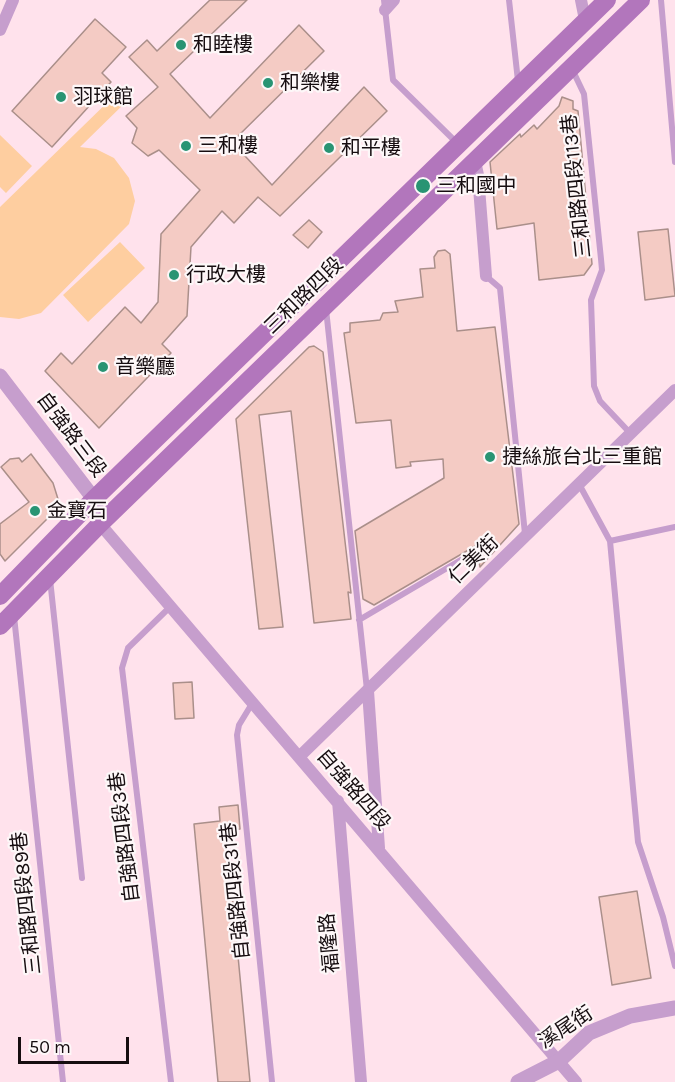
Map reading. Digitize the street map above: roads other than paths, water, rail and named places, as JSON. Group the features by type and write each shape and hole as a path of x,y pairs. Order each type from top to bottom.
{"main road":[{"name":"三和路四段","path":"0,596 93,499 607,0"},
{"name":"三和路四段","path":"0,626 100,524 640,0"}],"street":[{"path":"0,30 13,0"},
{"path":"385,5 394,0"},
{"path":"581,0 585,20"},
{"path":"475,161 486,276"},
{"name":"自強路三段","path":"0,376 93,499 100,524"},
{"name":"仁美街","path":"299,757 675,390"},
{"name":"自強路四段","path":"100,524 379,848 576,1082"},
{"path":"368,691 379,848"},
{"name":"福隆路","path":"338,801 361,1082"},
{"name":"溪尾街","path":"518,1082 559,1061 589,1033 630,1016 675,1008"}],"lane":[{"path":"509,0 518,84"},
{"path":"661,0 675,162"},
{"path":"385,5 393,80 459,144"},
{"name":"三和路四段113巷","path":"571,67 584,94 602,270 591,300 594,386 600,401 631,434"},
{"path":"486,276 500,288 525,538"},
{"path":"326,306 368,691"},
{"path":"579,484 610,541 638,842 663,917 675,966"},
{"path":"610,541 675,527"},
{"path":"359,620 476,551"},
{"path":"49,575 82,878"},
{"name":"自強路四段3巷","path":"171,605 129,648 122,668 171,1082"},
{"name":"三和路四段89巷","path":"13,613 63,1082"},
{"name":"自強路四段31巷","path":"253,702 239,725 237,735 272,1082"}],"place":[{"name":"和睦樓","path":"181,45"},
{"name":"和樂樓","path":"268,83"},
{"name":"羽球館","path":"61,97"},
{"name":"三和樓","path":"186,146"},
{"name":"和平樓","path":"329,148"},
{"name":"三和國中","path":"423,186"},
{"name":"行政大樓","path":"174,275"},
{"name":"音樂廳","path":"103,367"},
{"name":"捷絲旅台北三重館","path":"490,457"},
{"name":"金寶石","path":"35,511"}]}
